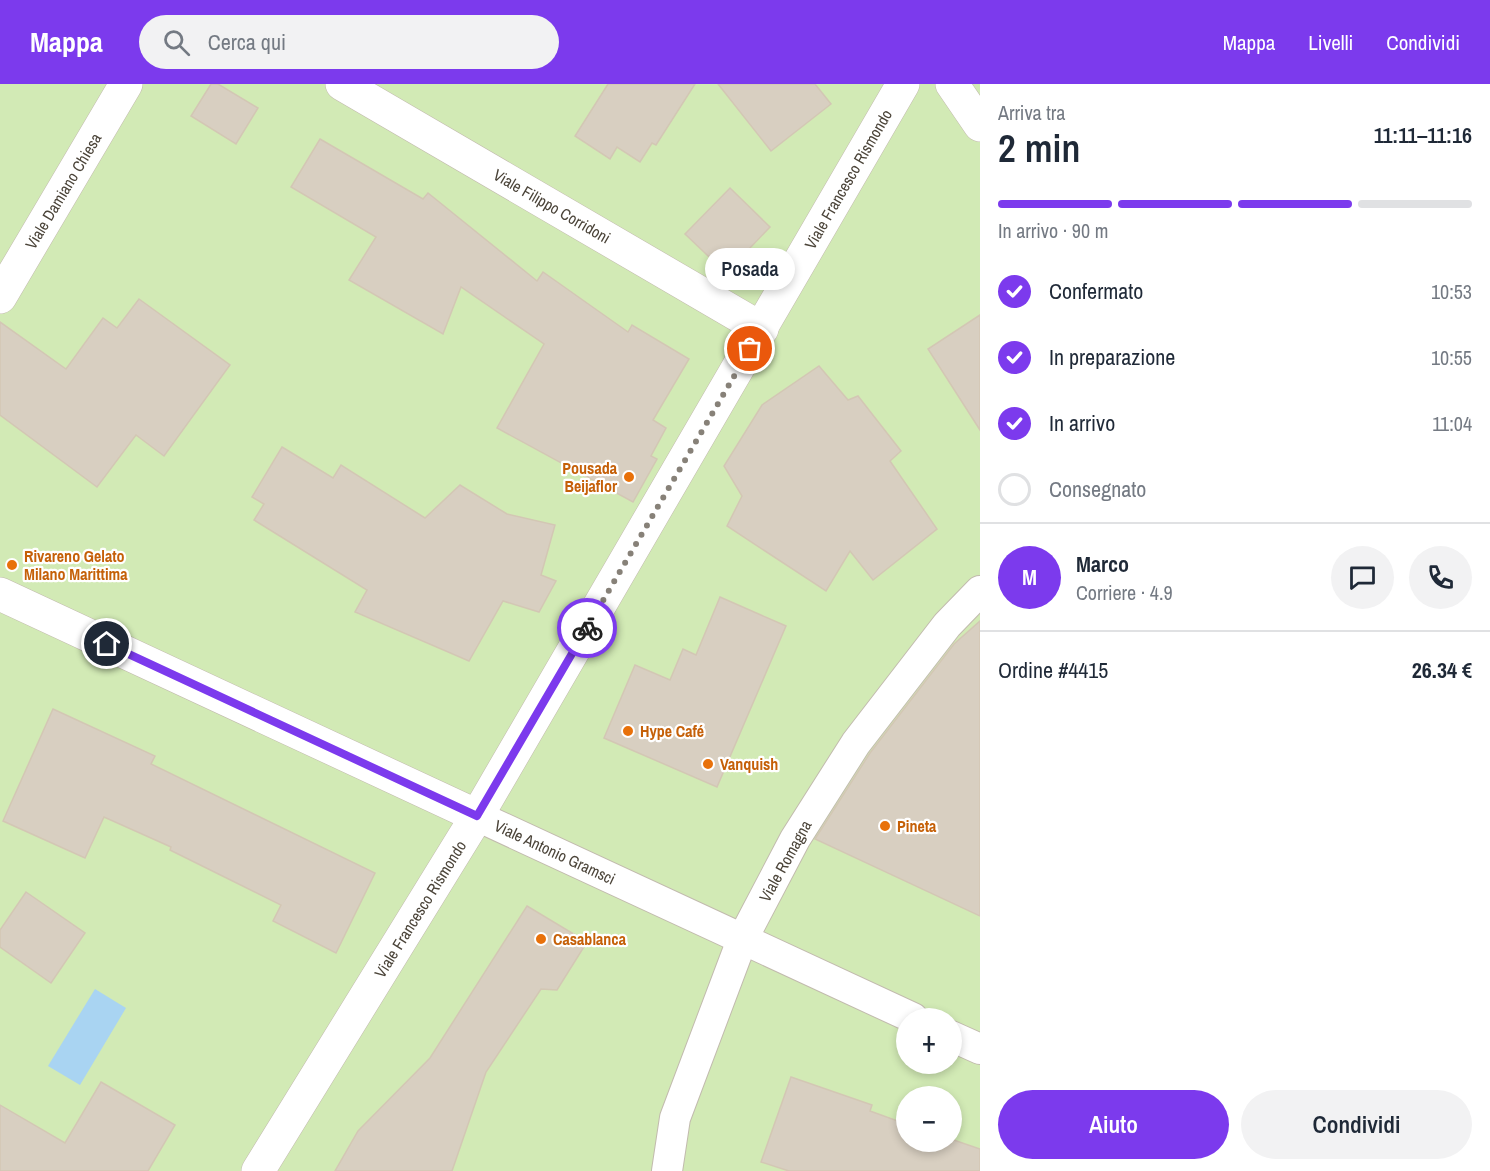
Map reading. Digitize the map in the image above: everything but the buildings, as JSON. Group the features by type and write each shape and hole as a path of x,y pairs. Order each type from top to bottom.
{"street":[{"name":"Viale Damiano Chiesa","path":"0,297 126,84"},
{"name":"Viale Filippo Corridoni","path":"342,84 762,329"},
{"name":"Viale Francesco Rismondo","path":"258,1171 477,816 903,84"},
{"path":"952,84 980,125"},
{"name":"Viale Romagna","path":"667,1171 675,1118 742,940 795,839 856,742 947,625 980,591"},
{"name":"Viale Antonio Gramsci","path":"0,594 896,1010"},
{"path":"962,1041 980,1049"}],"green space":[{"path":"0,84 980,84 980,1171 0,1171"}],"water":[{"path":"95,989 126,1008 80,1085 48,1066"}],"way so far":[{"path":"587,628 750,349"}],"place":[{"name":"Posada","path":"750,349"},
{"name":"Pousada Beijaflor","path":"629,477"},
{"name":"Rivareno Gelato Milano Marittima","path":"12,565"},
{"name":"Hype Café","path":"628,731"},
{"name":"Vanquish","path":"708,764"},
{"name":"Pineta","path":"885,826"},
{"name":"Casablanca","path":"541,939"}],"route":[{"path":"107,644 477,816 587,628"}]}
